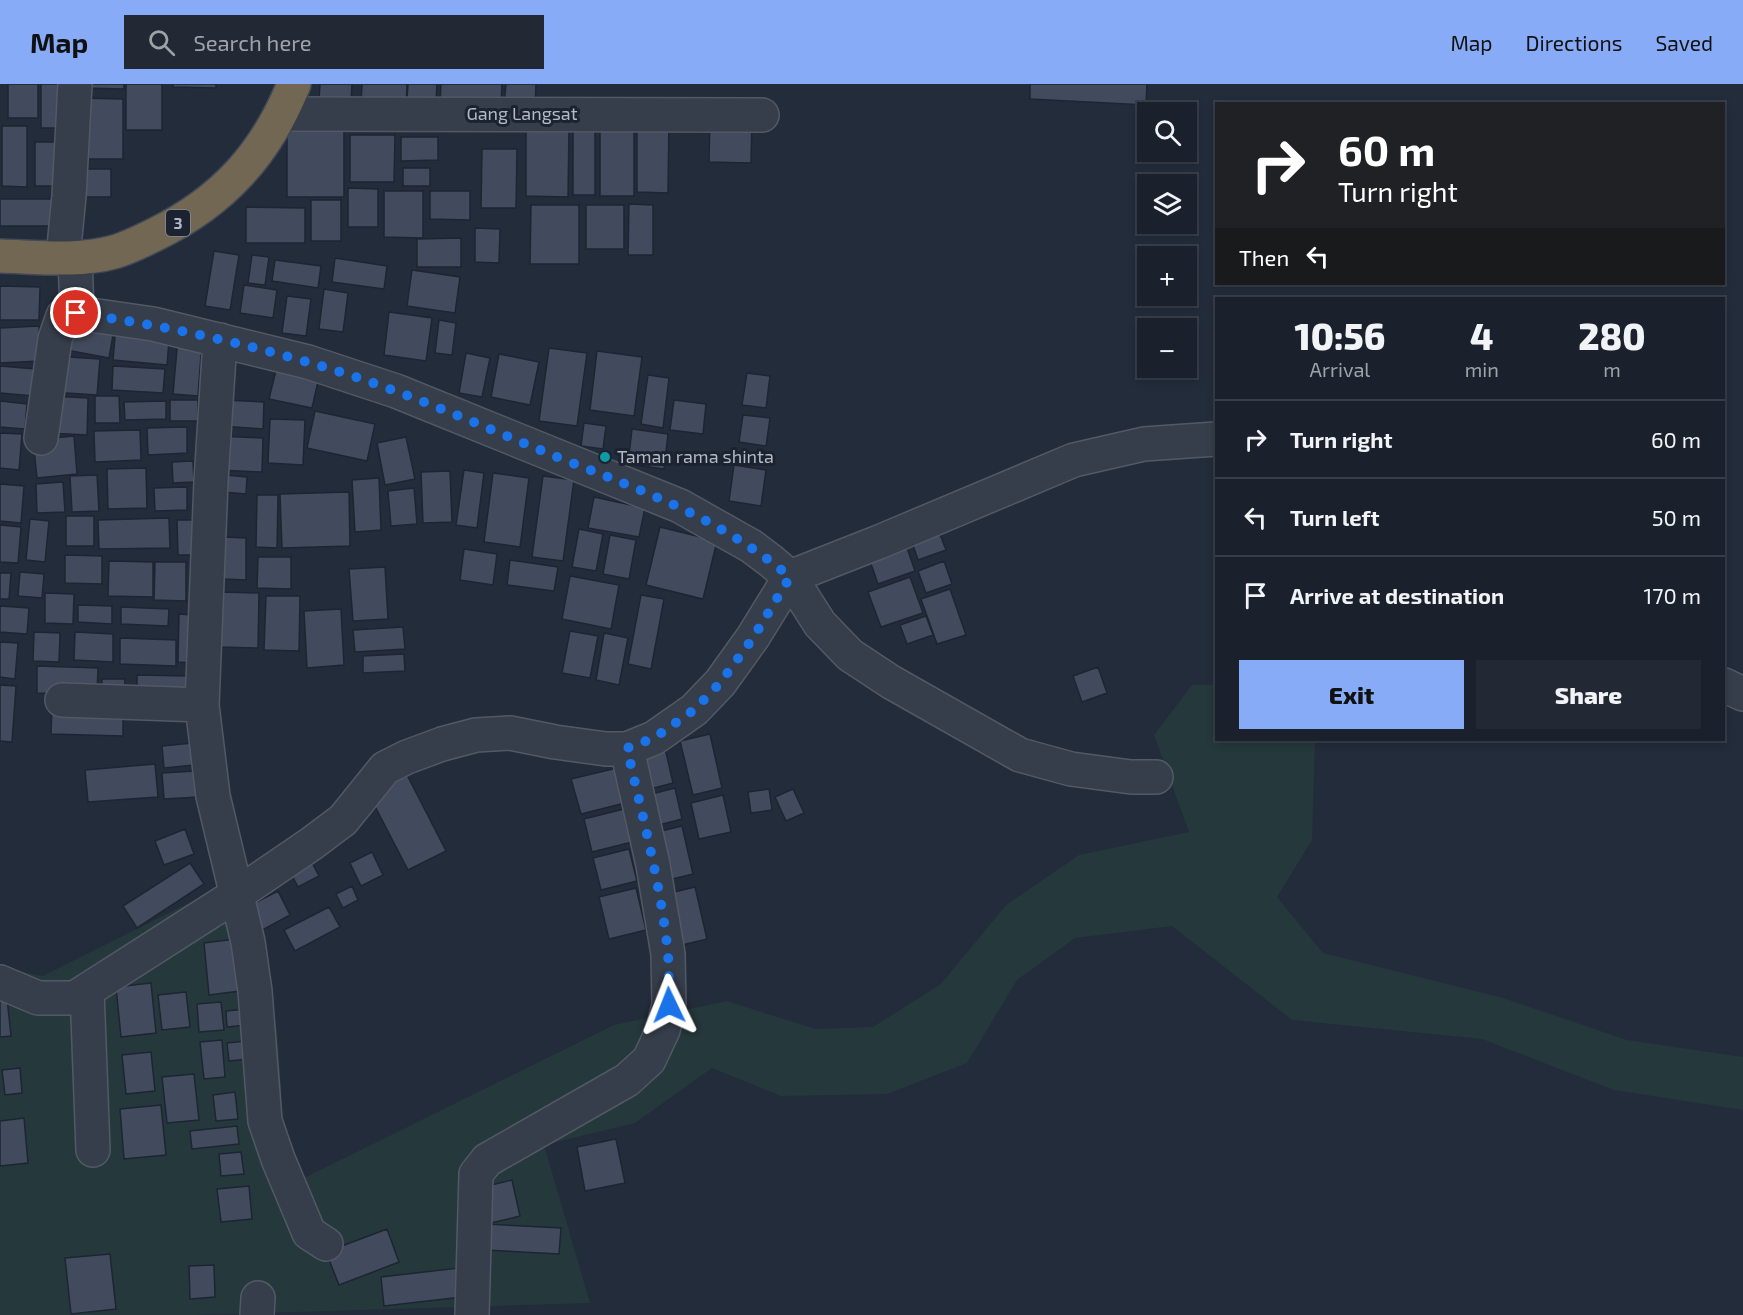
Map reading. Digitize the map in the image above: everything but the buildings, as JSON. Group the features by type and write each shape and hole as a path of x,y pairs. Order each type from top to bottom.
{"highway":[{"name":"3","path":"0,256 69,257 113,252 138,243 183,220 207,204 231,182 260,148 282,114 294,84"}],"street":[{"path":"75,84 69,196 69,257 76,313"},
{"name":"Gang Langsat","path":"282,114 762,115"},
{"path":"41,438 55,339 63,316 76,313 153,324 308,362 396,392 680,506 751,546 790,577 819,624 850,655 891,682 1020,755 1071,769 1131,777 1156,777"},
{"path":"220,340 211,481 202,705 213,796 248,942 255,991 265,1121 278,1160 309,1233 326,1244"},
{"path":"0,982 38,998 75,998 236,895 343,820 385,768 407,757 476,735 510,733 606,749 627,748 654,738 694,710 720,683 753,638 790,577 1074,460 1144,444 1215,440"},
{"path":"1725,685 1743,694"},
{"path":"62,699 202,705"},
{"path":"472,1315 476,1174 487,1160 627,1080 649,1060 663,1030 669,1005 668,954 653,865 627,748"},
{"path":"87,990 93,1150"}],"green space":[{"path":"1192,685 1215,685 1215,741 1315,741 1312,840 1277,897 1323,953 1503,998 1627,1040 1743,1057 1743,1110 1614,1090 1482,1039 1292,1020 1172,926 1075,938 1017,980 967,1063 887,1094 781,1096 712,1068 635,1123 544,1145 590,1303 196,1315 0,1315 0,968 43,976 235,880 277,1030 288,1186 614,1025 727,1001 815,1029 873,1027 941,984 1006,905 1079,855 1189,832 1154,735"}],"place":[{"name":"Taman rama shinta","path":"605,457"}],"route":[{"path":"76,313 153,324 220,340 308,362 396,392 680,506 751,546 790,577 753,638 720,683 694,710 654,738 627,748 653,865 668,954 669,1005"}]}
